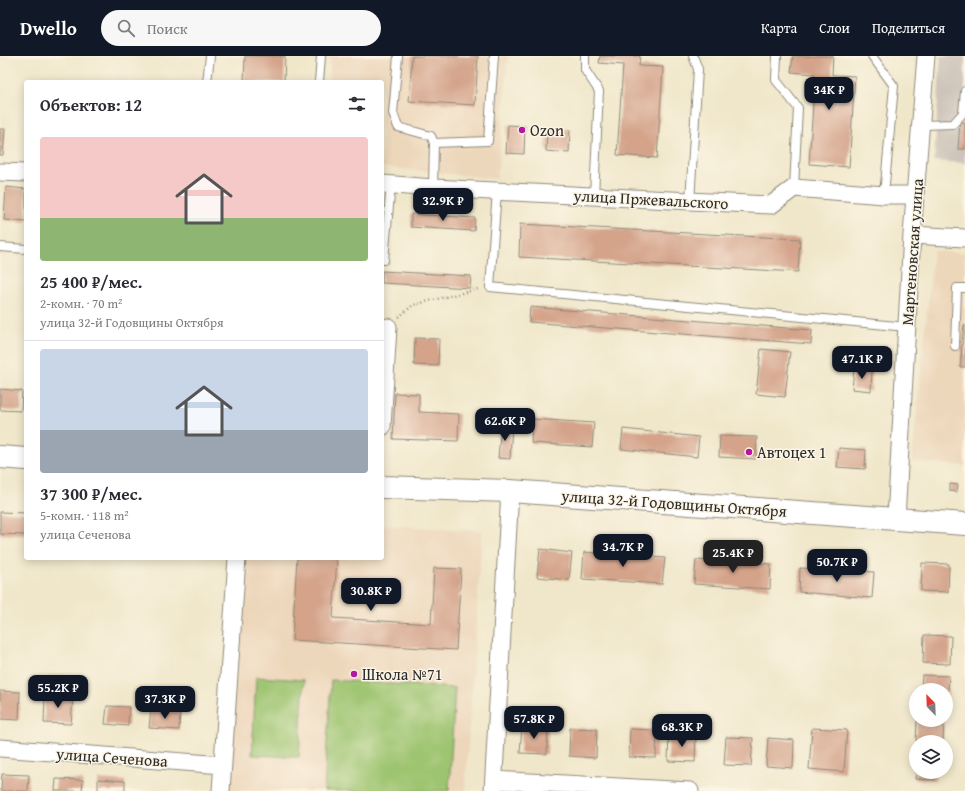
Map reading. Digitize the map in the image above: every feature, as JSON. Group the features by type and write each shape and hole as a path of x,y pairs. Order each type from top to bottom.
{"main road":[{"path":"0,457 24,459"},
{"name":"улица 32-й Годовщины Октября","path":"384,487 510,491 965,524"}],"street":[{"name":"Мартеновская улица","path":"896,519 912,235 926,56"},
{"path":"0,172 24,173"},
{"name":"улица Пржевальского","path":"386,184 433,188 771,205 794,188"},
{"path":"794,188 884,195 915,195"},
{"path":"912,235 965,238"},
{"path":"384,372 388,327"},
{"path":"510,491 494,786 690,791"},
{"path":"221,791 237,560"},
{"name":"улица Сеченова","path":"0,748 223,765"}],"lane":[{"path":"207,80 210,56"},
{"path":"319,80 321,56"},
{"path":"398,56 393,113 398,127 431,136 434,143 433,188"},
{"path":"434,143 488,141 494,56"},
{"path":"585,56 585,70 599,91 594,196"},
{"path":"690,202 698,68 693,56"},
{"path":"777,56 776,80 798,108 794,188"},
{"path":"872,56 894,86 884,195"},
{"path":"921,125 953,124 964,114 965,91"},
{"path":"384,260 386,184"},
{"path":"497,191 490,287 907,327"},
{"path":"0,247 24,249"},
{"path":"955,346 957,288 965,288"}],"path":[{"path":"388,327 413,304 490,287"}],"shaded area":[{"path":"331,56 508,56 497,179 384,167 384,80 329,80"},
{"path":"941,56 965,56 965,163 934,161"},
{"path":"933,251 965,253 965,466 912,461"},
{"name":"Школа №71","path":"384,525 482,531 465,791 228,791 243,560 384,560"}],"green space":[{"path":"256,677 304,680 299,757 252,755"},
{"path":"331,680 455,688 449,791 324,791"}],"building":[{"path":"245,56 285,56 284,80 244,80"},
{"path":"412,56 478,56 475,105 409,101"},
{"path":"600,56 640,56 639,66 663,67 657,158 617,155 623,65 599,63"},
{"path":"793,56 833,56 832,75 855,76 849,167 809,164 815,74 791,72"},
{"path":"960,122 965,123 965,149 958,149"},
{"path":"508,125 525,126 524,154 506,153"},
{"path":"547,128 570,130 569,153 546,151"},
{"path":"0,129 5,129 3,155 0,155"},
{"path":"6,187 24,189 24,222 4,220"},
{"path":"411,214 475,218 474,231 411,227"},
{"path":"520,224 800,239 798,272 519,257"},
{"path":"384,271 471,276 470,288 384,283"},
{"path":"530,307 812,330 811,344 529,322"},
{"path":"964,325 965,367 960,367"},
{"path":"415,338 439,339 438,366 414,365"},
{"path":"761,349 790,352 785,397 756,394"},
{"path":"854,369 872,370 871,391 852,389"},
{"path":"0,389 22,391 21,411 0,410"},
{"path":"395,393 419,394 419,412 459,414 458,441 393,439"},
{"path":"532,419 594,423 592,447 531,443"},
{"path":"501,424 512,425 510,459 498,458"},
{"path":"623,429 699,437 697,457 621,449"},
{"path":"720,436 757,437 756,459 719,457"},
{"path":"839,448 866,450 865,469 837,467"},
{"path":"950,484 958,485 957,492 950,491"},
{"path":"0,512 24,513 24,535 0,534"},
{"path":"540,549 572,553 569,580 537,577"},
{"path":"584,552 665,558 662,584 582,579"},
{"path":"297,560 337,560 333,618 431,624 434,568 461,569 456,650 292,640"},
{"path":"696,560 771,564 770,589 694,584"},
{"path":"922,563 949,564 948,592 921,591"},
{"path":"800,568 874,572 872,598 799,592"},
{"path":"924,635 951,636 950,664 923,663"},
{"path":"922,675 949,676 949,683 921,683"},
{"path":"0,691 20,692 19,720 0,719"},
{"path":"45,695 73,696 71,724 44,723"},
{"path":"107,706 129,707 128,726 105,724"},
{"path":"151,709 180,711 179,730 149,728"},
{"path":"522,725 548,726 547,754 520,753"},
{"path":"917,727 944,727 943,735 916,735"},
{"path":"570,728 597,729 596,758 569,756"},
{"path":"812,728 847,730 844,772 809,769"},
{"path":"630,729 657,730 656,758 629,757"},
{"path":"669,733 696,734 695,762 668,761"},
{"path":"726,737 753,738 751,766 724,765"},
{"path":"768,738 794,740 793,768 766,766"},
{"path":"2,774 29,775 28,791 1,791"},
{"path":"56,779 83,780 82,791 55,791"},
{"path":"98,779 125,781 125,791 98,791"},
{"path":"915,779 935,779 935,780"}],"place":[{"name":"Ozon","path":"522,130"},
{"name":"Автоцех 1","path":"749,452"},
{"name":"Школа №71","path":"354,674"}]}
